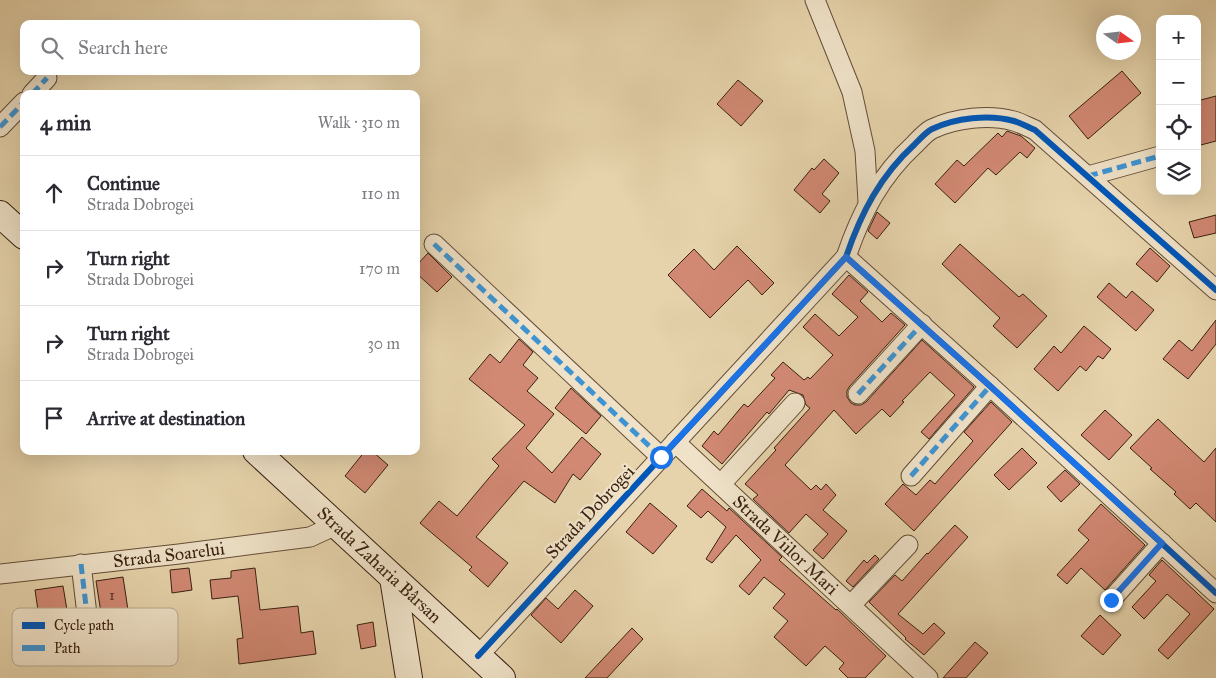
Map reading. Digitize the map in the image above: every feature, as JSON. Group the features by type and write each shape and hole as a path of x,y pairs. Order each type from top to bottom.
{"main road":[{"path":"0,214 20,232"},
{"name":"Strada Zaharia Bârsan","path":"260,455 502,678"},
{"path":"393,578 409,678"}],"street":[{"path":"815,0 852,92 866,151 868,202"},
{"path":"36,90 47,78"},
{"path":"0,127 20,106"},
{"name":"Strada Dobrogei","path":"478,656 846,257 856,227 868,202 907,151 931,130 961,120 991,118 1015,121 1035,130 1216,290"},
{"path":"1088,176 1156,157"},
{"path":"434,244 661,457"},
{"path":"846,257 1216,593"},
{"path":"858,394 922,324"},
{"path":"911,476 990,386"},
{"name":"Strada Viilor Mari","path":"721,484 795,403"},
{"name":"Strada Viilor Mari","path":"675,442 928,678"},
{"name":"Strada Soarelui","path":"0,574 310,537 336,525"},
{"path":"1111,600 1162,543"},
{"name":"Strada Viilor Mari","path":"851,606 908,545"},
{"path":"81,564 86,608"}],"building":[{"path":"1122,71 1141,93 1088,139 1069,116"},
{"path":"738,80 763,101 741,126 717,104"},
{"path":"1216,96 1216,141 1201,145 1201,105 1201,100"},
{"path":"1007,131 1021,136 1035,148 1027,158 1020,152 996,175 988,168 955,203 935,184 957,160 964,166 998,133 1002,137"},
{"path":"824,159 839,173 822,194 830,201 820,213 794,190 812,168 814,170"},
{"path":"877,212 890,223 877,239 868,231"},
{"path":"1216,215 1216,233 1194,238 1189,222"},
{"path":"960,244 1019,297 1023,294 1047,316 1017,348 993,326 1000,318 942,264"},
{"path":"737,246 774,283 762,295 748,280 710,318 668,275 694,249 714,270"},
{"path":"1150,248 1170,266 1157,282 1136,264"},
{"path":"428,253 452,277 437,292 420,277 420,262"},
{"path":"849,275 868,292 860,301 882,322 891,313 905,325 849,387 847,397 851,403 861,405 866,402 922,340 974,387 929,439 921,432 955,395 930,372 902,401 904,402 890,417 882,409 856,434 834,410 785,465 811,490 816,485 821,490 826,484 836,495 823,510 847,531 823,559 813,550 828,534 806,514 789,533 753,499 758,495 745,484 810,408 806,405 803,395 789,390 769,414 767,412 722,464 702,446 714,431 718,435 744,404 748,407 775,378 771,375 783,362 804,380 808,377 810,379 833,355 803,327 815,314 839,336 858,317 832,294"},
{"path":"1109,283 1126,298 1132,291 1154,310 1136,331 1097,297"},
{"path":"1216,320 1216,344 1188,379 1163,359 1179,340 1192,351"},
{"path":"1084,326 1111,349 1103,359 1098,356 1086,371 1080,366 1058,391 1034,369 1054,346 1061,353"},
{"path":"519,339 533,352 523,365 538,378 527,391 554,414 526,448 552,473 582,437 601,454 580,480 573,474 555,503 524,481 476,537 508,563 488,587 469,570 472,567 420,523 439,501 457,516 499,466 492,459 525,425 469,379 490,354 500,363"},
{"path":"571,388 601,416 586,434 555,408"},
{"path":"991,402 1012,422 914,531 885,504 903,484 916,495 930,480 935,484 973,441 964,432"},
{"path":"1105,410 1132,435 1109,460 1081,435"},
{"path":"1158,419 1204,462 1216,448 1216,522 1196,503 1190,509 1174,494 1176,492 1130,448"},
{"path":"1022,448 1037,463 1009,490 994,475"},
{"path":"362,455 377,455 388,465 365,493 345,476"},
{"path":"1065,470 1080,484 1061,502 1047,487"},
{"path":"702,489 727,511 729,508 782,557 779,560 837,609 886,656 865,678 848,678 839,669 844,663 825,646 806,666 774,637 788,621 773,608 785,594 764,577 749,595 739,586 761,560 736,535 712,563 706,559 726,527 708,511 701,518 687,506"},
{"path":"650,503 677,526 653,554 626,532"},
{"path":"1101,504 1145,545 1105,590 1081,568 1067,584 1057,575 1089,540 1078,530"},
{"path":"955,525 968,537 898,614 923,634 934,623 945,633 924,655 905,639 869,602 895,575 902,581"},
{"path":"875,555 879,559 853,587 846,581 864,560 867,563"},
{"path":"1162,560 1214,609 1168,659 1158,650 1190,614 1167,594 1144,619 1132,607 1156,581 1149,575"},
{"path":"189,568 192,590 172,593 170,570"},
{"path":"255,568 260,610 298,606 301,633 313,631 316,654 239,664 237,639 243,638 238,596 212,599 210,580 231,578 231,571"},
{"path":"123,577 128,608 100,608 96,581"},
{"path":"63,586 67,608 38,608 35,590"},
{"path":"575,590 593,606 561,643 531,615 546,598 558,609"},
{"path":"1100,615 1121,635 1103,655 1081,636"},
{"path":"373,622 376,646 361,649 357,625"},
{"path":"632,628 643,639 607,678 585,678"},
{"path":"975,642 988,653 966,678 943,678"}],"marked path":[{"path":"36,90 47,78"},
{"path":"0,127 20,106"},
{"path":"1088,176 1156,157"},
{"path":"434,244 661,457"},
{"path":"858,394 922,324"},
{"path":"911,476 990,386"},
{"path":"1111,600 1162,543"},
{"path":"81,564 86,608"}],"cycle path":[{"path":"478,656 846,257 865,210 882,182 903,156 932,129 951,122 972,118 994,118 1014,121 1035,130 1216,290"},
{"path":"846,257 1216,593"}],"route":[{"path":"661,457 846,257 1162,543 1111,600"}]}
